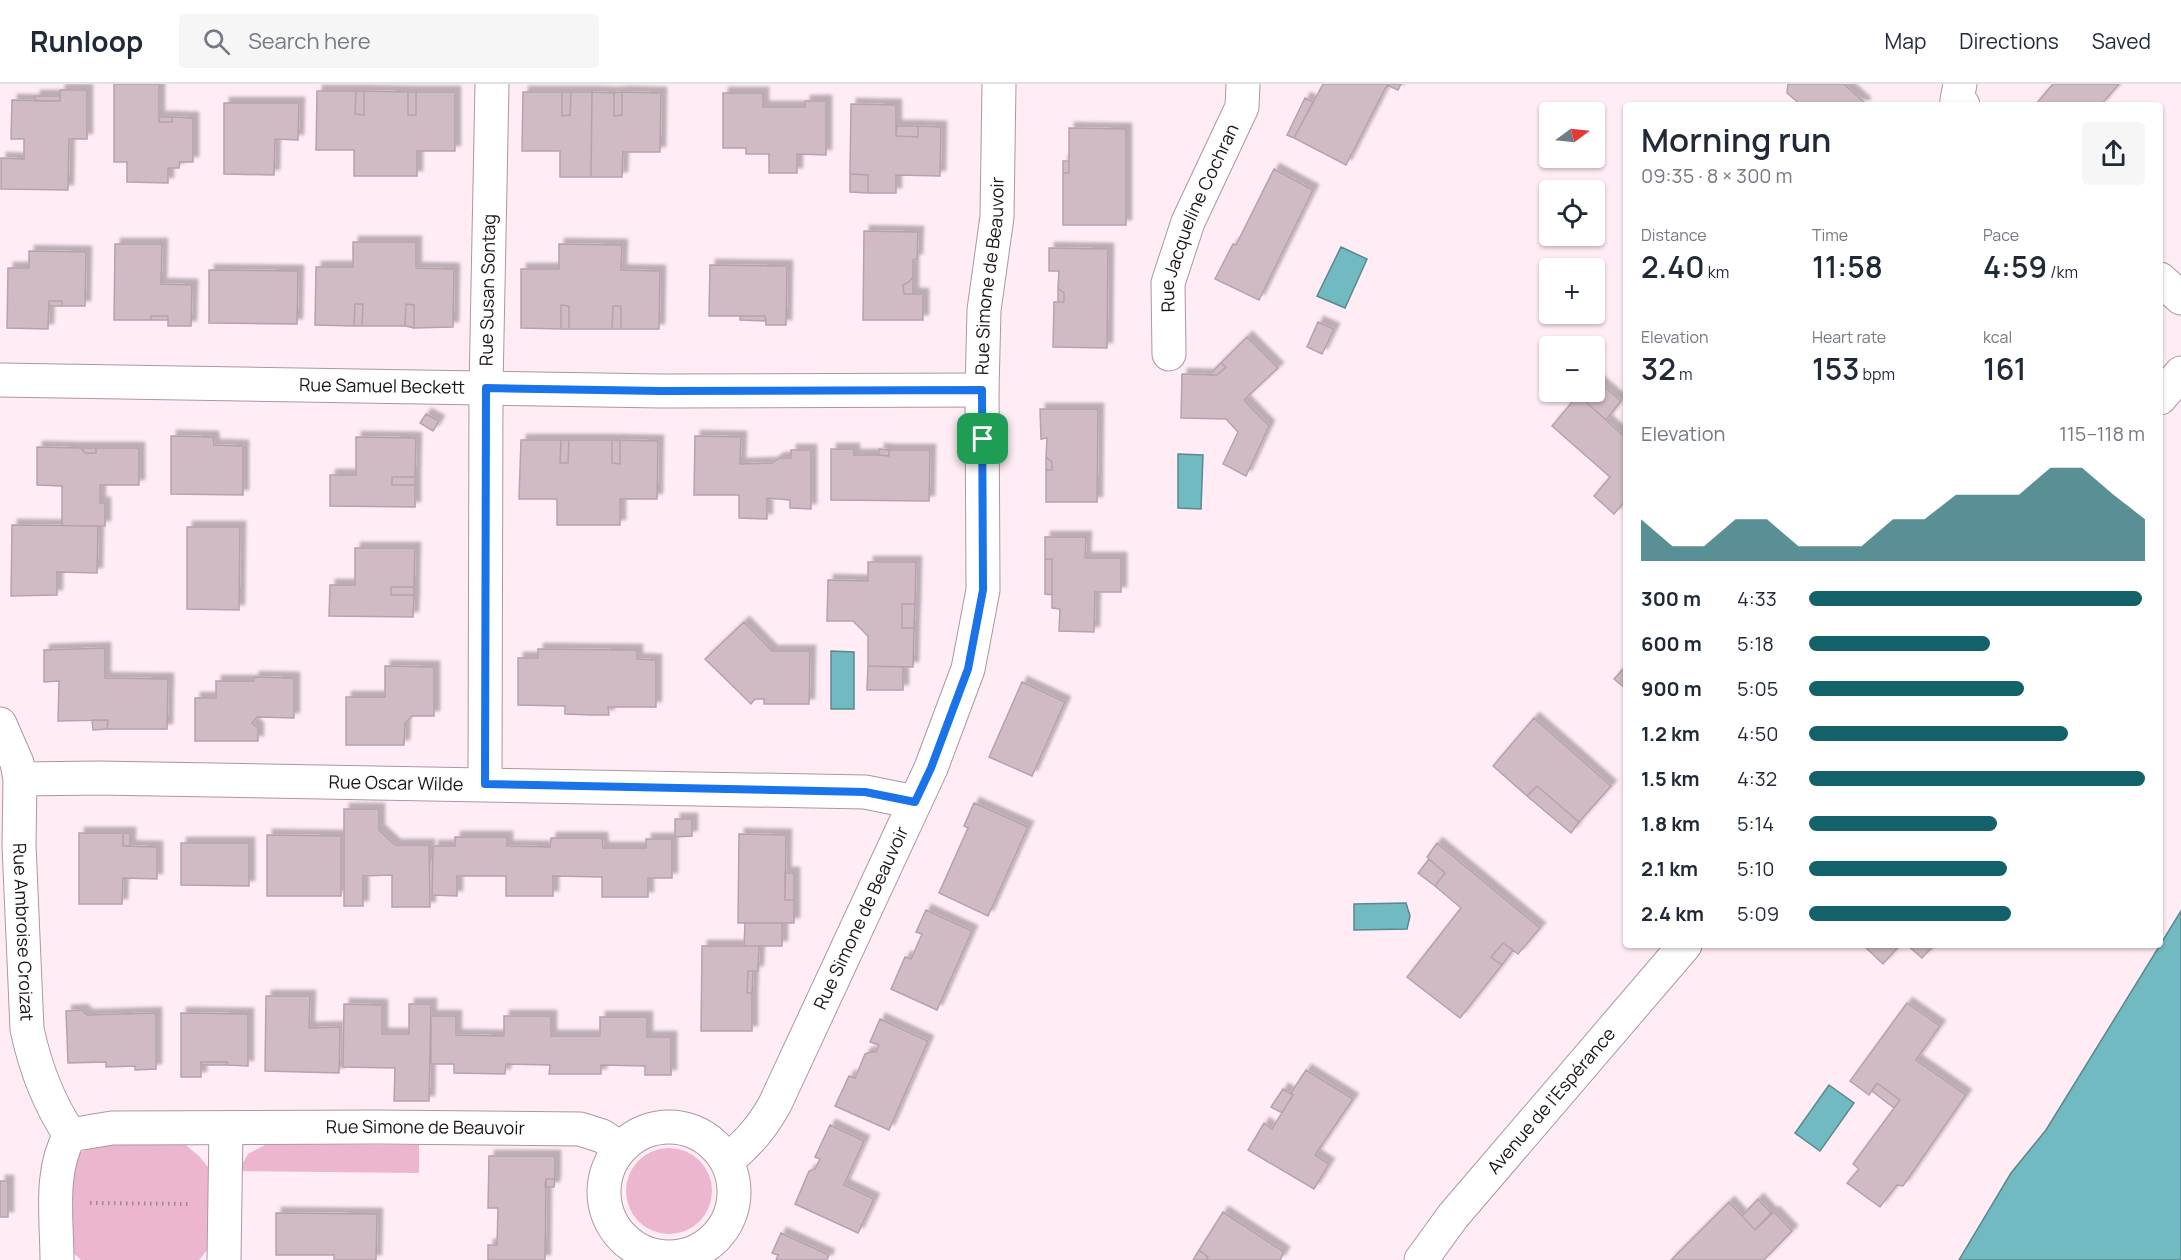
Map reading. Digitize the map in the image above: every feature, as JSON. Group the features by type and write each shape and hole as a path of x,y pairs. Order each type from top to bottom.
{"street":[{"name":"Rue Susan Sontag","path":"485,784 486,388 492,84"},
{"name":"Rue Simone de Beauvoir","path":"727,1161 763,1126 775,1104 931,768 968,669 983,590 984,310 997,217 999,84"},
{"name":"Rue Jacqueline Cochran","path":"1169,354 1168,283 1188,222 1242,107 1243,84"},
{"path":"2163,282 2181,298"},
{"path":"2163,394 2181,373"},
{"name":"Rue Samuel Beckett","path":"0,380 661,391 982,390"},
{"name":"Rue Ambroise Croizat","path":"0,724 14,756 20,779 19,845 27,1029 43,1085 58,1117 70,1135"},
{"name":"Rue Oscar Wilde","path":"20,779 99,778 865,792 915,802"},
{"name":"Avenue de l'Espérance","path":"1421,1260 1452,1216 1682,948"},
{"path":"656,1127 677,1127 697,1133 714,1144 727,1161 733,1179 734,1198 729,1217 720,1233 705,1246 685,1257 667,1257 646,1253 628,1243 614,1227 605,1207 603,1186 609,1165 620,1148 637,1134 656,1127"},
{"path":"57,1260 58,1167 61,1149 70,1135 112,1128 226,1128 224,1260"},
{"name":"Rue Simone de Beauvoir","path":"226,1128 580,1129 602,1136 620,1148"}],"path":[{"path":"57,1203 225,1205"}],"shaded area":[{"path":"182,1142 199,1156 212,1172 213,1243 199,1260 81,1260 67,1247 71,1172 76,1155 95,1145"},
{"path":"267,1144 419,1145 419,1173 238,1171 248,1154"},
{"path":"669,1148 686,1151 700,1160 709,1174 712,1191 709,1208 700,1222 686,1231 669,1234 652,1231 638,1222 629,1208 626,1191 629,1174 638,1160 652,1151"}],"water":[{"path":"1341,247 1367,259 1345,308 1317,296"},
{"path":"1178,454 1203,455 1201,509 1178,508"},
{"path":"831,651 854,652 854,709 831,709"},
{"path":"1406,903 1410,916 1407,929 1354,930 1354,904"},
{"path":"2181,911 2181,1260 1959,1260 2011,1173 2046,1130 2158,948 2163,948 2163,940"},
{"path":"1829,1085 1854,1103 1820,1151 1795,1133"}],"building":[{"path":"114,84 159,84 159,122 172,122 172,117 193,118 193,162 180,162 179,168 168,168 168,183 127,182 127,162 114,162"},
{"path":"1323,84 1401,84 1398,90 1387,85 1346,165 1294,138"},
{"path":"1788,84 1844,84 1864,102 1798,102 1787,93"},
{"path":"2053,84 2119,84 2104,102 2038,102"},
{"path":"60,90 87,90 87,139 69,139 68,190 1,189 1,158 24,159 24,139 11,139 12,100 60,101"},
{"path":"317,91 356,91 355,114 364,115 364,91 408,92 408,115 416,115 416,92 455,92 455,151 417,151 417,176 354,176 354,150 316,150"},
{"path":"356,91 364,91 364,115 355,114"},
{"path":"408,92 416,92 416,115 408,115"},
{"path":"523,92 562,92 562,116 570,115 571,92 592,92 591,177 560,177 560,151 522,151"},
{"path":"562,92 571,92 570,115 562,116"},
{"path":"592,92 614,93 614,116 622,115 622,92 661,93 660,152 623,152 622,177 591,177"},
{"path":"622,92 622,115 614,116 614,93"},
{"path":"723,93 763,93 763,107 805,107 805,101 826,101 826,155 797,154 797,173 769,173 769,154 746,154 746,148 723,148"},
{"path":"35,96 60,96 60,101 35,101"},
{"path":"1305,98 1313,102 1294,138 1287,135"},
{"path":"224,103 299,103 298,140 275,139 274,175 224,174"},
{"path":"851,104 896,105 896,136 918,137 918,126 941,127 940,176 896,175 896,193 868,193 868,175 850,174"},
{"path":"159,117 172,117 172,122 159,122"},
{"path":"897,126 918,126 918,137 896,136"},
{"path":"1069,128 1126,129 1126,225 1063,225 1063,173 1069,173"},
{"path":"1063,161 1069,161 1069,173 1063,173"},
{"path":"1274,169 1313,190 1259,300 1215,279 1233,244 1236,245"},
{"path":"850,174 868,175 868,193 850,192"},
{"path":"864,231 918,232 917,259 913,260 913,277 903,285 904,294 923,294 923,320 863,320"},
{"path":"353,242 416,242 416,268 454,269 453,327 414,328 414,305 406,304 405,326 362,326 363,304 355,304 354,326 315,325 316,267 353,267"},
{"path":"115,244 162,244 161,284 192,285 191,326 168,326 168,316 151,316 151,320 114,320"},
{"path":"559,244 622,245 621,270 660,271 659,329 621,329 621,306 613,306 612,329 569,329 569,306 561,305 561,329 521,328 521,269 559,269"},
{"path":"1049,248 1108,249 1107,348 1053,347 1054,302 1064,302 1064,293 1058,288 1059,271 1049,271"},
{"path":"29,251 86,252 85,306 62,306 62,301 49,301 48,329 7,328 8,268 29,268"},
{"path":"710,265 787,266 786,325 766,325 765,316 709,316"},
{"path":"209,270 298,271 297,324 209,323"},
{"path":"913,277 913,294 904,294 903,285"},
{"path":"1058,288 1064,293 1064,302 1058,302"},
{"path":"49,301 62,301 62,306 49,306"},
{"path":"355,304 363,304 362,326 354,326"},
{"path":"406,304 414,305 414,328 405,326"},
{"path":"561,305 569,306 569,329 561,329"},
{"path":"613,306 621,306 621,329 612,329"},
{"path":"151,316 168,316 168,320 151,320"},
{"path":"740,316 765,316 766,321 740,320"},
{"path":"1318,322 1334,329 1322,354 1307,347"},
{"path":"1247,337 1278,368 1244,400 1269,426 1246,476 1223,464 1238,432 1226,419 1181,418 1182,374 1217,375 1226,367 1221,363"},
{"path":"1221,363 1226,367 1217,375 1209,375"},
{"path":"1605,387 1621,401 1606,420 1586,402 1605,402"},
{"path":"1572,402 1586,402 1623,435 1623,504 1614,514 1594,496 1610,477 1552,426"},
{"path":"1040,409 1098,409 1097,502 1046,502 1046,470 1052,470 1052,462 1046,457 1047,438 1041,439"},
{"path":"426,414 439,421 433,431 420,423"},
{"path":"171,436 213,437 214,445 243,446 243,495 171,494"},
{"path":"695,436 741,437 740,464 772,463 779,458 791,458 791,450 811,450 811,509 790,508 790,500 767,498 767,519 739,518 739,495 694,495"},
{"path":"356,437 416,438 415,477 392,477 392,485 415,485 415,507 330,506 330,475 356,475"},
{"path":"521,440 561,440 560,463 568,463 569,440 612,440 612,463 620,464 620,440 658,441 657,499 620,499 620,525 557,525 557,499 519,499"},
{"path":"561,440 569,440 568,463 560,463"},
{"path":"612,440 620,440 620,464 612,463"},
{"path":"37,447 81,448 85,453 96,453 96,448 139,448 139,485 100,485 100,503 105,503 105,526 62,526 62,486 37,485"},
{"path":"81,448 96,448 96,453 85,453"},
{"path":"831,449 854,449 854,455 889,456 889,450 930,450 929,501 831,500"},
{"path":"879,449 889,450 889,456 879,455"},
{"path":"1046,457 1052,462 1052,470 1046,470"},
{"path":"392,477 415,477 415,485 392,485"},
{"path":"12,525 98,526 97,573 57,572 57,595 11,596"},
{"path":"187,527 240,527 239,610 187,609"},
{"path":"1045,537 1086,537 1085,558 1121,558 1121,592 1095,592 1094,632 1059,631 1060,609 1052,608 1052,559 1045,559"},
{"path":"355,548 415,548 414,587 391,587 391,595 414,595 413,617 329,616 330,585 355,585"},
{"path":"1045,559 1052,559 1052,595 1045,594"},
{"path":"868,562 916,562 915,604 902,604 902,628 914,628 913,667 868,666 868,636 853,621 827,621 828,580 868,581"},
{"path":"391,587 414,587 414,595 391,595"},
{"path":"902,604 915,604 914,628 902,628"},
{"path":"744,622 772,651 810,651 809,704 764,704 764,699 755,699 751,704 705,659"},
{"path":"105,648 105,678 168,679 167,729 107,729 108,720 58,721 59,681 44,682 44,650"},
{"path":"538,649 637,650 637,659 656,660 656,707 608,707 609,715 592,715 565,714 565,706 518,705 518,658 538,658"},
{"path":"385,666 434,667 434,716 412,716 405,723 404,745 346,745 346,697 385,697"},
{"path":"868,666 903,667 903,690 867,690"},
{"path":"1623,669 1623,686 1614,679"},
{"path":"254,677 294,678 294,718 257,717 252,723 258,728 258,741 195,741 195,698 216,698 216,681 254,681"},
{"path":"1022,682 1065,702 1032,776 989,757"},
{"path":"1534,718 1611,786 1579,822 1537,786 1527,796 1493,766"},
{"path":"92,720 108,720 107,729 93,730"},
{"path":"1537,786 1579,822 1571,833 1527,796"},
{"path":"974,803 1028,827 988,916 939,893 968,828 964,826"},
{"path":"344,809 379,809 379,830 395,845 429,845 430,907 392,907 392,875 363,876 363,906 344,906"},
{"path":"675,819 692,819 692,836 675,837"},
{"path":"79,833 123,833 123,846 157,847 157,879 123,878 122,904 79,904"},
{"path":"123,833 130,833 130,846 123,846"},
{"path":"739,834 786,835 785,900 794,900 794,923 738,923"},
{"path":"267,835 341,836 341,896 267,896"},
{"path":"455,837 507,837 507,846 550,847 551,838 602,838 603,848 646,848 646,839 672,839 672,878 648,878 648,897 602,897 602,877 553,876 553,896 506,896 506,876 457,876 457,896 432,895 433,846 455,846"},
{"path":"181,843 249,843 249,886 181,885"},
{"path":"1437,843 1540,928 1518,954 1503,943 1491,957 1502,965 1460,1018 1407,977 1461,908 1435,886 1445,873 1427,857"},
{"path":"1429,859 1445,873 1435,886 1418,873"},
{"path":"785,873 794,873 794,900 785,900"},
{"path":"926,910 972,931 937,1010 891,989 905,957 911,959 922,934 916,932"},
{"path":"745,923 782,923 782,946 744,946"},
{"path":"1503,943 1513,950 1502,965 1491,957"},
{"path":"702,946 759,946 758,971 748,971 747,993 752,993 752,1031 701,1031"},
{"path":"1866,948 1897,948 1883,964"},
{"path":"1910,948 1931,948 1922,958"},
{"path":"748,971 753,971 752,993 747,993"},
{"path":"266,996 310,996 309,1028 340,1027 339,1073 265,1071"},
{"path":"1907,1003 1940,1026 1916,1060 1966,1095 1903,1186 1897,1185 1880,1207 1847,1183 1859,1169 1853,1164 1900,1100 1877,1083 1869,1095 1850,1081"},
{"path":"344,1004 382,1005 382,1034 409,1034 409,1004 431,1004 429,1101 394,1101 395,1068 343,1067"},
{"path":"82,1010 87,1015 156,1013 156,1069 135,1070 135,1066 106,1067 106,1062 68,1063 66,1011"},
{"path":"181,1013 248,1014 248,1066 227,1065 227,1062 201,1062 201,1077 181,1077"},
{"path":"431,1016 456,1016 456,1035 504,1036 504,1016 551,1016 551,1036 600,1036 600,1017 647,1017 647,1037 671,1037 671,1075 645,1075 645,1066 601,1065 601,1074 549,1074 550,1065 506,1064 505,1074 454,1073 454,1064 431,1064"},
{"path":"880,1019 928,1041 889,1130 835,1106 849,1076 855,1078 865,1054 876,1052 879,1045 870,1042"},
{"path":"201,1062 227,1062 227,1065 201,1065"},
{"path":"1306,1070 1353,1099 1315,1155 1329,1164 1314,1189 1248,1150 1264,1123 1272,1129"},
{"path":"1877,1083 1900,1100 1894,1108 1872,1091"},
{"path":"1283,1089 1293,1095 1282,1113 1271,1107"},
{"path":"830,1125 864,1141 844,1185 874,1199 858,1233 795,1204 809,1171 815,1169 820,1159 815,1157"},
{"path":"489,1156 555,1156 555,1179 546,1179 545,1260 488,1260 488,1245 497,1245 498,1208 488,1208"},
{"path":"546,1179 555,1179 554,1187 545,1187"},
{"path":"0,1181 8,1181 8,1217 0,1217"},
{"path":"1758,1199 1771,1213 1755,1230 1742,1216"},
{"path":"1729,1202 1755,1230 1774,1212 1792,1231 1764,1260 1671,1260"},
{"path":"1223,1212 1284,1252 1280,1260 1206,1260 1208,1257 1199,1250"},
{"path":"276,1213 377,1214 376,1260 334,1260 334,1255 276,1255"},
{"path":"781,1233 829,1255 827,1260 776,1260 778,1255 772,1253"},
{"path":"1199,1250 1208,1257 1206,1260 1193,1260"}],"route":[{"path":"486,388 661,391 982,390 983,439 983,590 968,669 931,768 915,802 865,792 485,784 486,388"}]}
